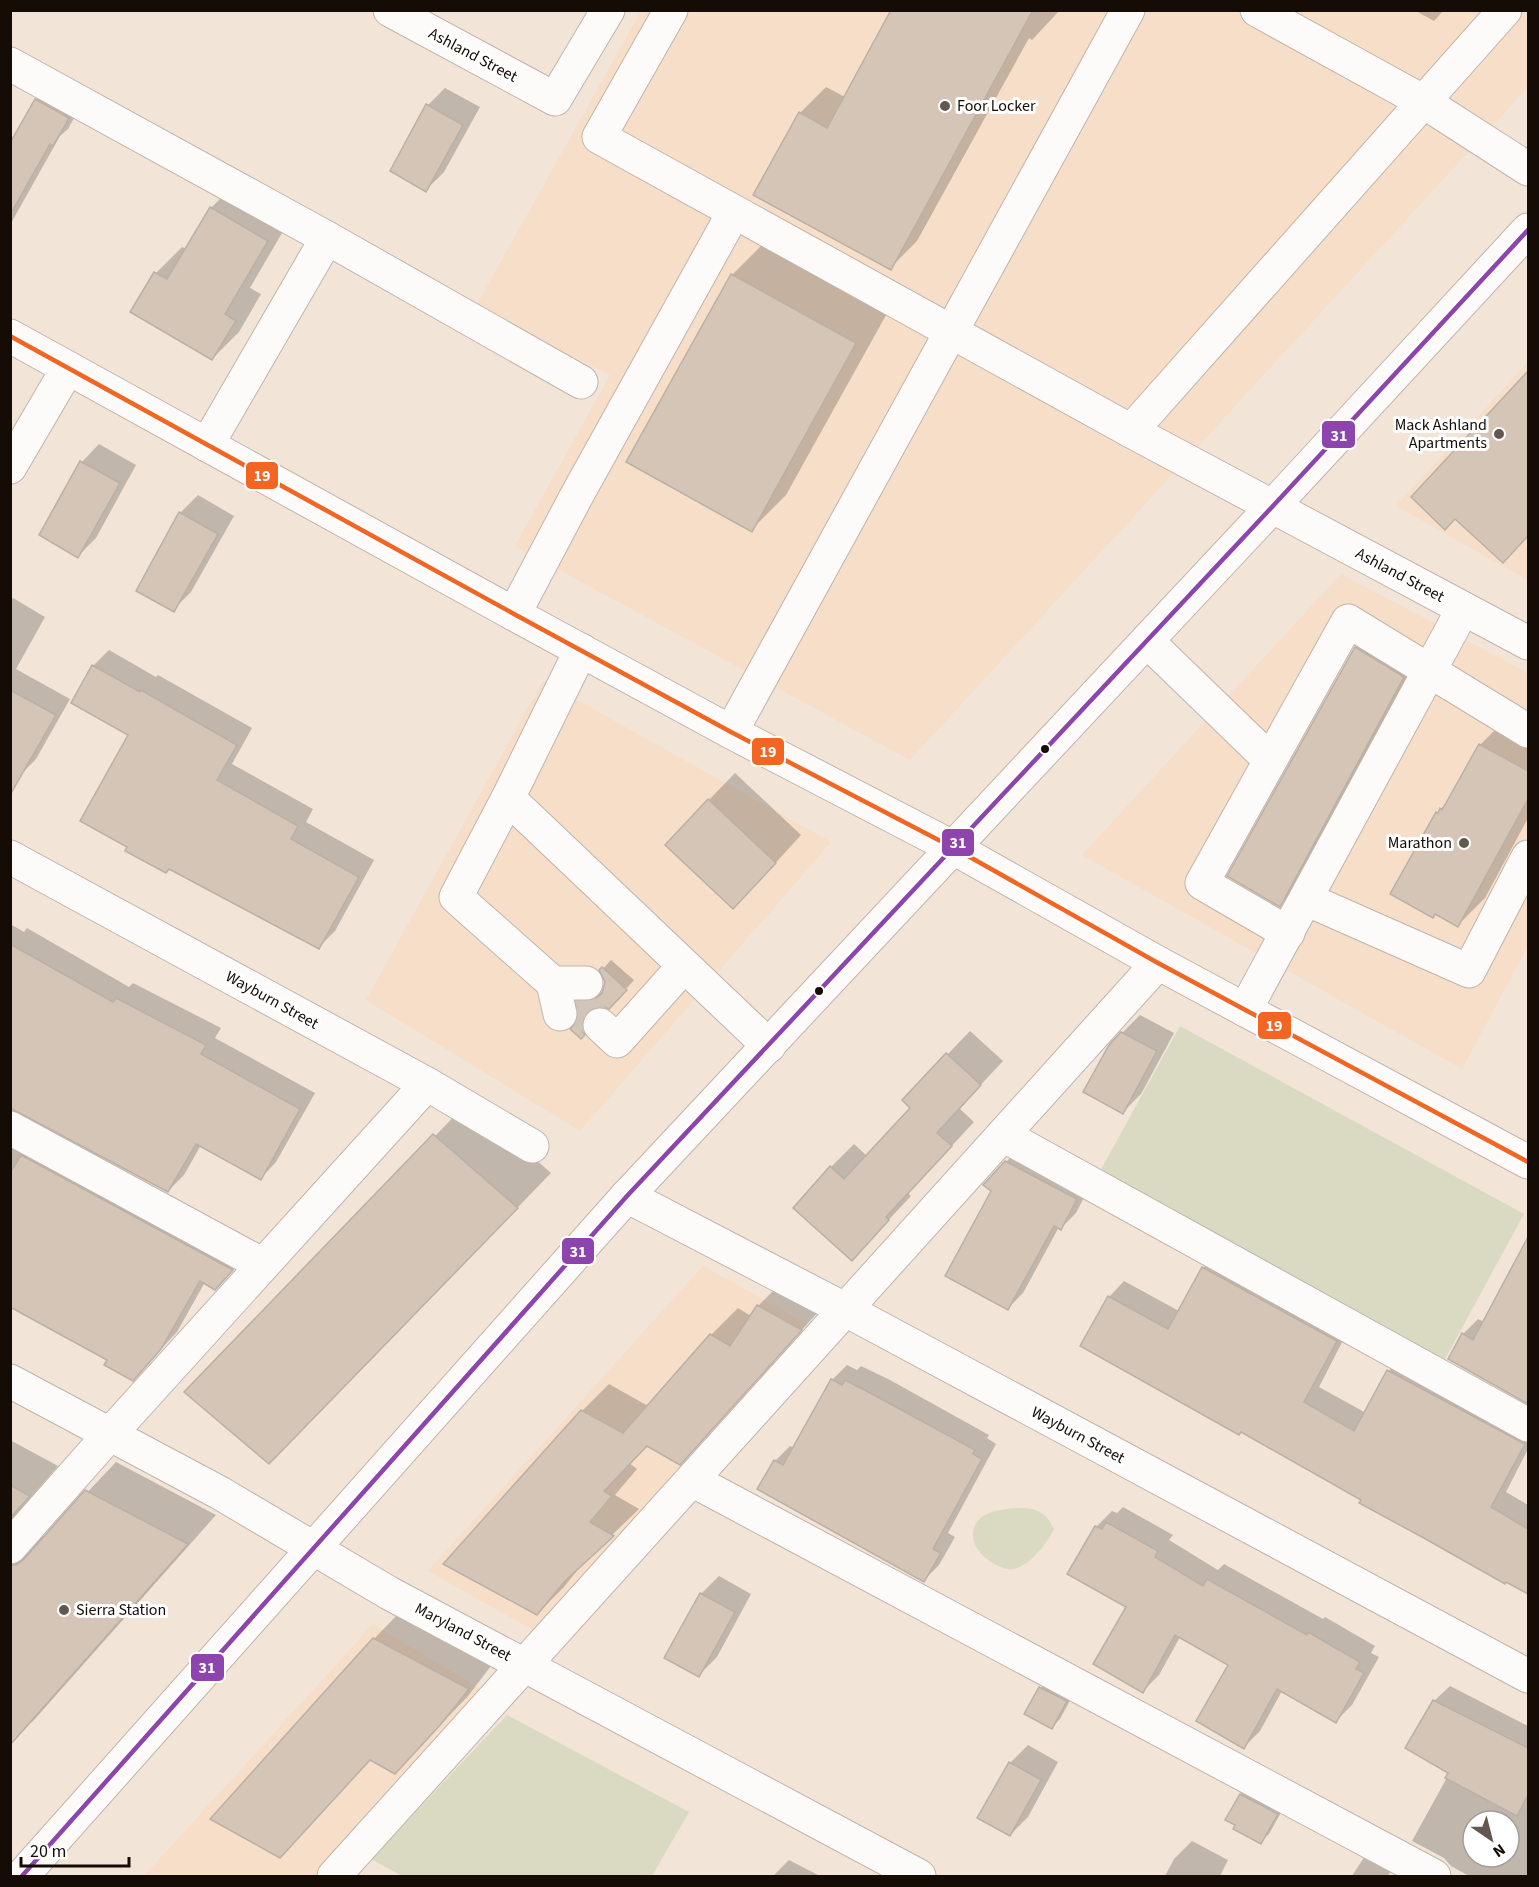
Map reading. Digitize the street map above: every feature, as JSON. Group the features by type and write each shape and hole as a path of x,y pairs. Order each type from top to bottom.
{"street":[{"name":"Ashland Street","path":"390,10 555,99 608,10"},
{"name":"Ashland Street","path":"671,10 599,137 1131,431 1528,643"},
{"path":"731,732 1128,10"},
{"path":"1257,10 1424,102 1528,169"},
{"path":"1131,431 1505,10"},
{"path":"10,64 327,238 581,382"},
{"path":"514,614 577,495 734,212"},
{"path":"22,1876 627,1196 1528,230"},
{"path":"207,445 327,238"},
{"path":"10,336 514,614 731,732 952,847 1158,963 1528,1162"},
{"path":"10,467 68,368"},
{"path":"1245,1010 1463,609"},
{"path":"1288,933 1202,883 1348,621 1528,731"},
{"path":"1147,641 1270,760"},
{"path":"567,995 456,897 581,650"},
{"path":"508,798 769,1046"},
{"name":"Wayburn Street","path":"10,857 427,1084 532,1146"},
{"path":"1306,899 1469,971 1528,857"},
{"path":"334,1876 1158,963"},
{"path":"602,1027 617,1041 684,966"},
{"path":"10,1547 427,1084"},
{"path":"10,1128 263,1265"},
{"path":"1003,1135 1528,1425"},
{"name":"Wayburn Street","path":"627,1196 846,1310 1528,1676"},
{"name":"Maryland Street","path":"10,1381 220,1493 389,1593 919,1876"},
{"path":"692,1480 1434,1876"}],"shaded area":[{"path":"641,11 1528,11 1528,87 910,760 515,546 610,375 475,308"},
{"name":"Mack Ashland Apartments","path":"1528,362 1528,580 1396,506"},
{"path":"1341,574 1528,673 1528,946 1462,1069 1082,855"},
{"path":"543,681 831,842 580,1131 366,1000"},
{"path":"703,1266 836,1340 556,1643 428,1571"},
{"path":"373,1624 504,1703 337,1876 144,1876"}],"green space":[{"path":"1180,1026 1524,1214 1444,1361 1099,1173"},
{"path":"1019,1508 1040,1512 1054,1529 1041,1549 1028,1562 1014,1569 1007,1569 991,1562 976,1547 974,1527 984,1516 992,1512"},
{"path":"507,1715 689,1812 652,1876 402,1876 371,1859"}],"building":[{"path":"891,10 1033,10 891,270 753,195 799,112 827,128"},
{"path":"35,99 69,118 53,146 50,144 10,215 10,143"},
{"path":"426,104 463,125 426,192 390,171"},
{"path":"210,207 268,241 225,314 236,321 212,360 130,312 154,272 167,279"},
{"path":"731,274 856,343 752,532 626,462"},
{"name":"Mack Ashland Apartments","path":"1528,371 1528,536 1503,563 1455,519 1445,530 1411,497"},
{"path":"80,461 120,483 78,558 39,535"},
{"path":"179,512 218,534 174,612 136,591"},
{"path":"1355,647 1404,677 1280,907 1227,876"},
{"path":"92,665 237,745 217,780 298,826 291,839 359,877 319,949 169,869 166,873 125,851 127,847 80,821 128,735 71,703"},
{"path":"10,690 56,715 10,795"},
{"path":"1479,744 1528,771 1528,799 1458,927 1435,914 1433,918 1390,894 1436,812 1438,813 1440,808 1442,810"},
{"path":"708,799 776,863 733,909 665,845"},
{"path":"10,944 113,1002 116,998 206,1045 201,1054 300,1109 261,1180 196,1144 168,1192 10,1108"},
{"path":"602,967 627,990 609,1009 595,1007 586,1013 582,1021 582,1030 585,1035 581,1039 570,1029 578,1019 576,1002 595,999 602,993 605,982 599,970"},
{"path":"1121,1032 1157,1051 1123,1114 1083,1092 1109,1045"},
{"path":"946,1053 981,1085 937,1133 952,1146 886,1217 889,1220 852,1261 793,1208 830,1166 844,1179 910,1108 902,1100"},
{"path":"433,1134 518,1208 269,1464 184,1392"},
{"path":"21,1155 233,1270 215,1290 200,1281 161,1349 133,1381 104,1365 107,1360 10,1307 10,1173"},
{"path":"1005,1161 1077,1199 1061,1230 1054,1226 1008,1310 945,1276 991,1191 983,1185"},
{"path":"1528,1237 1528,1404 1448,1359 1462,1333 1473,1340"},
{"path":"1202,1267 1337,1341 1304,1402 1354,1431 1387,1370 1525,1444 1491,1507 1528,1529 1528,1594 1506,1582 1505,1584 1359,1503 1361,1500 1241,1432 1239,1435 1080,1346 1108,1296 1168,1329"},
{"path":"757,1305 802,1330 680,1465 647,1446 604,1491 612,1496 590,1522 614,1536 565,1581 537,1615 443,1564 581,1410 623,1433 710,1334 730,1346"},
{"path":"831,1379 842,1385 845,1380 874,1395 975,1450 973,1454 982,1459 933,1549 941,1553 924,1582 757,1489 774,1460 783,1465"},
{"path":"10,1485 30,1496 10,1518"},
{"path":"85,1490 188,1544 10,1745 10,1565 16,1565 24,1559"},
{"path":"1106,1522 1158,1551 1155,1557 1203,1586 1207,1579 1360,1662 1356,1669 1364,1673 1336,1723 1277,1689 1244,1749 1196,1721 1228,1665 1175,1635 1143,1693 1093,1664 1126,1607 1067,1574 1095,1526 1102,1529"},
{"path":"700,1593 735,1612 699,1677 664,1658"},
{"path":"373,1638 469,1689 441,1724 395,1774 370,1760 280,1858 210,1819"},
{"path":"1039,1687 1067,1701 1052,1729 1024,1714"},
{"path":"1433,1700 1528,1748 1528,1795 1521,1809 1504,1809 1445,1778 1448,1773 1405,1748"},
{"path":"1009,1762 1041,1780 1010,1836 977,1818"},
{"path":"1240,1794 1278,1814 1261,1844 1233,1829 1235,1825 1225,1820"}],"tunnel":[{"path":"571,999 600,1025"}],"transit line":[{"name":"31","path":"22,1876 627,1196 1528,230"},
{"name":"19","path":"10,336 514,614 731,732 952,847 1158,963 1528,1162"}],"place":[{"name":"Foor Locker","path":"945,106"},
{"name":"Mack Ashland Apartments","path":"1499,434"},
{"name":"Marathon","path":"1464,843"},
{"name":"Sierra Station","path":"64,1610"}]}
